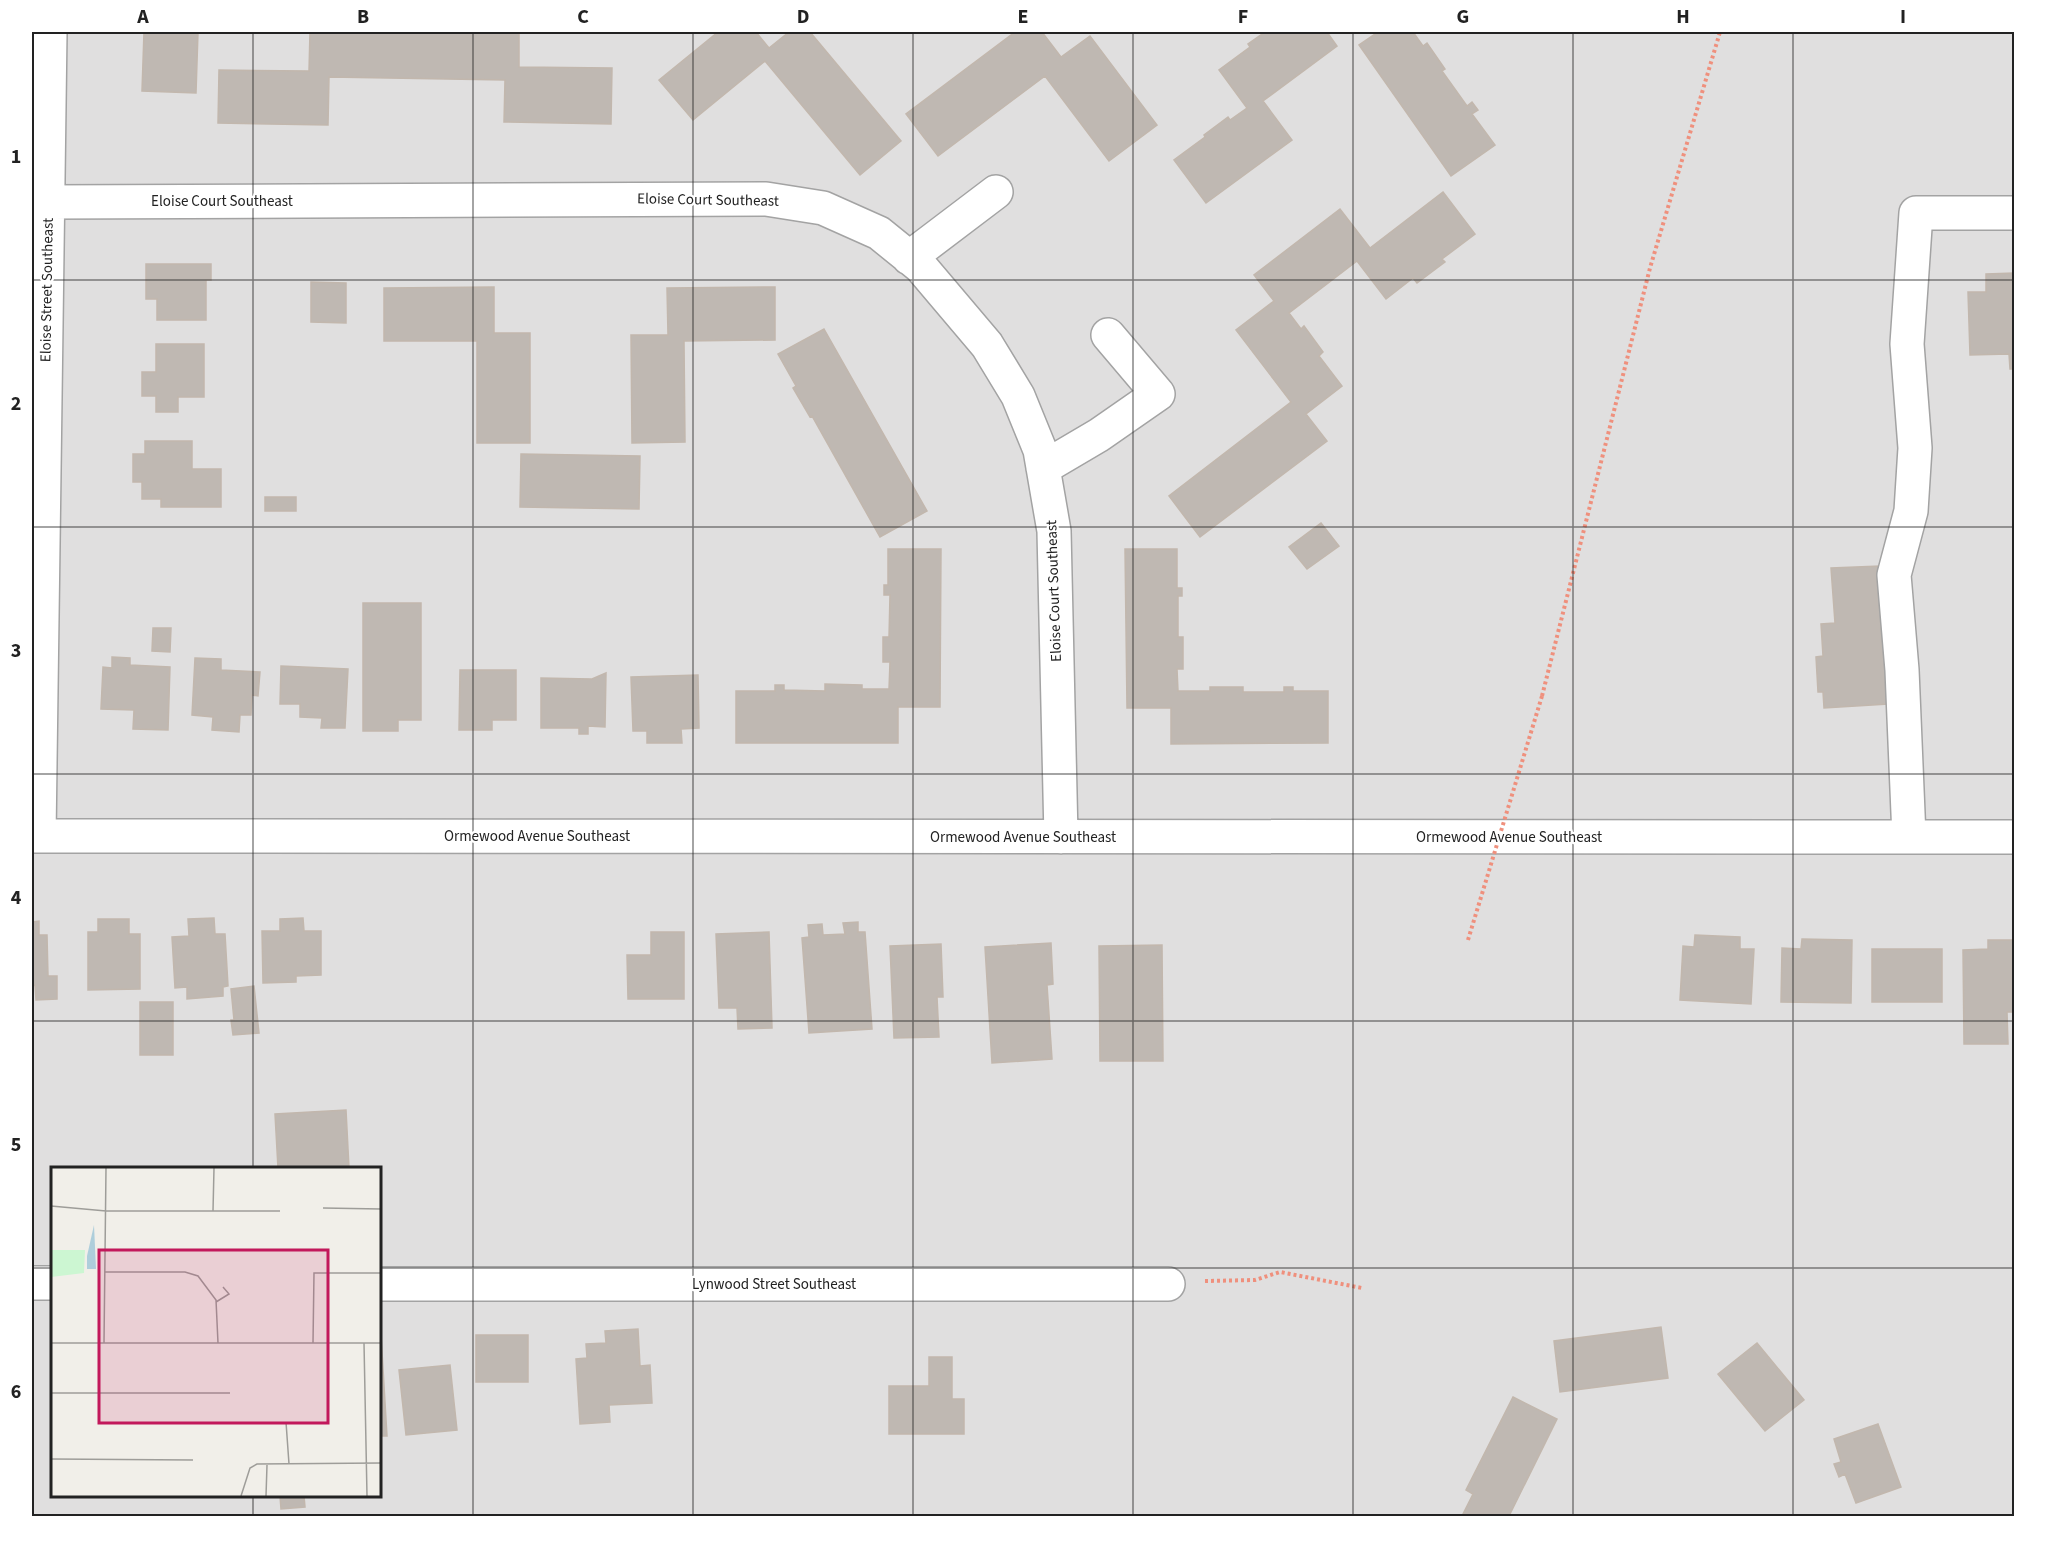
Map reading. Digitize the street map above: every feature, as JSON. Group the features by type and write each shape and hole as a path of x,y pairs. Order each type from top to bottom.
{"street":[{"name":"Eloise Street Southeast","path":"35,836 50,32"},
{"path":"909,258 996,192"},
{"name":"Eloise Court Southeast","path":"48,202 766,199 823,208 879,233 921,267 987,345 1018,396 1040,450 1054,531 1061,837"},
{"path":"1908,837 1902,670 1894,575 1911,511 1915,448 1907,345 1916,213 2014,213"},
{"path":"1044,468 1099,435 1158,394 1108,335"},
{"name":"Ormewood Avenue Southeast","path":"35,836 2014,837"},
{"path":"32,1283 51,1283"},
{"name":"Lynwood Street Southeast","path":"381,1284 1168,1284"}],"path":[{"path":"1468,940 1542,696 1650,268 1720,32"},
{"path":"1168,1284 1255,1280 1280,1272 1362,1288"}],"shaded area":[{"path":"56,32 2014,32 2014,1516 32,1516 32,479"}],"building":[{"path":"144,32 198,32 196,93 142,91"},
{"path":"310,32 519,32 519,67 612,68 611,124 504,122 505,80 329,77 328,125 218,123 219,70 309,71"},
{"path":"718,32 756,32 769,48 789,32 810,32 901,141 860,175 765,61 693,120 659,80"},
{"path":"1015,32 1042,32 1061,57 1090,36 1157,125 1109,161 1045,76 938,156 906,114"},
{"path":"1265,32 1327,32 1337,46 1263,101 1292,140 1206,203 1174,160 1228,117 1230,120 1247,108 1219,70 1250,47 1248,44"},
{"path":"1378,32 1413,32 1423,46 1427,43 1445,69 1442,71 1467,106 1472,102 1478,110 1472,114 1495,145 1451,176 1359,45"},
{"path":"1443,192 1475,234 1442,259 1445,262 1417,283 1413,278 1386,299 1357,261 1289,313 1301,329 1304,326 1323,352 1319,356 1342,386 1306,414 1327,441 1200,537 1169,496 1291,402 1236,330 1274,301 1254,275 1340,209 1370,248"},
{"path":"146,264 211,264 211,280 206,280 206,320 157,320 157,299 146,299"},
{"path":"2014,273 2014,369 2010,369 2009,354 1970,355 1968,292 1986,292 1986,274"},
{"path":"311,282 346,283 346,323 311,322"},
{"path":"494,287 494,333 530,333 530,443 477,443 477,341 384,341 384,288"},
{"path":"775,287 775,340 684,341 685,442 632,443 631,335 668,335 667,288"},
{"path":"824,329 927,511 880,537 812,416 810,417 793,388 796,386 778,354"},
{"path":"156,344 204,344 204,397 178,397 178,412 156,412 156,396 142,396 142,372 156,372"},
{"path":"145,441 192,441 192,469 221,469 221,507 161,507 161,499 142,499 142,482 133,482 133,454 145,454"},
{"path":"521,454 640,456 639,509 520,507"},
{"path":"265,497 296,497 296,511 265,511"},
{"path":"1321,523 1339,546 1307,569 1289,547"},
{"path":"888,549 941,549 940,707 898,707 898,743 736,743 736,691 775,691 775,685 784,685 784,690 825,691 825,684 862,685 862,689 889,689 890,662 883,662 883,637 889,637 890,595 884,595 884,585 888,585"},
{"path":"1125,549 1177,549 1177,588 1182,588 1182,596 1178,596 1178,637 1183,637 1183,669 1177,669 1178,691 1210,691 1210,687 1243,687 1243,692 1284,692 1284,687 1293,687 1293,691 1328,691 1328,743 1171,744 1171,708 1127,708"},
{"path":"1880,566 1888,704 1824,708 1823,692 1818,692 1816,657 1823,656 1821,624 1835,623 1831,568"},
{"path":"363,603 421,603 421,720 398,720 398,731 363,731"},
{"path":"153,628 171,628 170,652 152,651"},
{"path":"112,657 130,658 130,665 170,667 168,730 133,729 134,710 101,709 103,667 112,668"},
{"path":"195,658 221,659 221,670 260,672 258,696 252,695 251,715 240,715 239,732 212,730 213,717 192,715"},
{"path":"281,666 348,669 345,728 321,728 322,718 300,717 300,704 280,704"},
{"path":"460,670 516,670 516,720 492,720 492,730 459,730"},
{"path":"606,673 605,727 588,726 588,734 579,734 579,728 541,728 541,678 592,679"},
{"path":"698,675 699,728 681,729 682,743 647,743 647,731 633,731 631,677"},
{"path":"214,918 215,934 225,934 228,986 223,987 223,996 187,999 187,987 175,988 172,937 189,936 188,919"},
{"path":"303,918 304,931 321,931 321,975 296,976 296,982 263,983 262,931 280,931 280,919"},
{"path":"98,919 129,919 129,934 140,934 140,989 88,990 88,932 98,932"},
{"path":"39,921 39,935 47,935 48,976 57,976 57,999 36,1000 35,985 32,986 32,922"},
{"path":"858,922 858,932 865,932 872,1029 809,1033 802,938 809,937 808,925 822,924 823,935 845,934 843,923"},
{"path":"651,932 684,932 684,999 628,999 627,955 651,955"},
{"path":"769,932 772,1028 738,1029 737,1008 719,1008 716,934"},
{"path":"1695,935 1740,937 1740,949 1754,949 1751,1004 1680,1000 1683,946 1694,947"},
{"path":"1802,939 1852,940 1851,1003 1781,1002 1782,948 1801,949"},
{"path":"1988,940 2014,940 2014,1012 2007,1012 2008,1044 1964,1044 1963,950 1988,949"},
{"path":"1051,943 1053,984 1047,985 1052,1059 992,1063 985,947"},
{"path":"941,944 943,997 937,997 939,1037 894,1038 890,946"},
{"path":"1162,945 1163,1061 1100,1061 1099,946"},
{"path":"1872,949 1942,949 1942,1002 1872,1002"},
{"path":"254,986 259,1033 233,1035 231,989"},
{"path":"140,1002 173,1002 173,1055 140,1055"},
{"path":"346,1110 349,1167 278,1167 275,1114"},
{"path":"1661,1327 1668,1378 1560,1392 1554,1341"},
{"path":"638,1329 640,1366 650,1365 652,1403 609,1405 610,1422 580,1424 576,1359 587,1358 586,1344 606,1343 605,1331"},
{"path":"381,1335 387,1436 381,1436"},
{"path":"476,1335 528,1335 528,1382 476,1382"},
{"path":"1757,1343 1804,1400 1765,1431 1718,1374"},
{"path":"929,1357 952,1357 952,1399 964,1399 964,1434 889,1434 889,1386 929,1386"},
{"path":"450,1365 457,1430 406,1435 399,1370"},
{"path":"1513,1397 1557,1419 1509,1516 1462,1516 1473,1494 1466,1490"},
{"path":"1878,1424 1901,1487 1856,1503 1845,1474 1839,1477 1834,1464 1841,1462 1834,1439"},
{"path":"280,1497 304,1497 305,1507 281,1509"}]}
